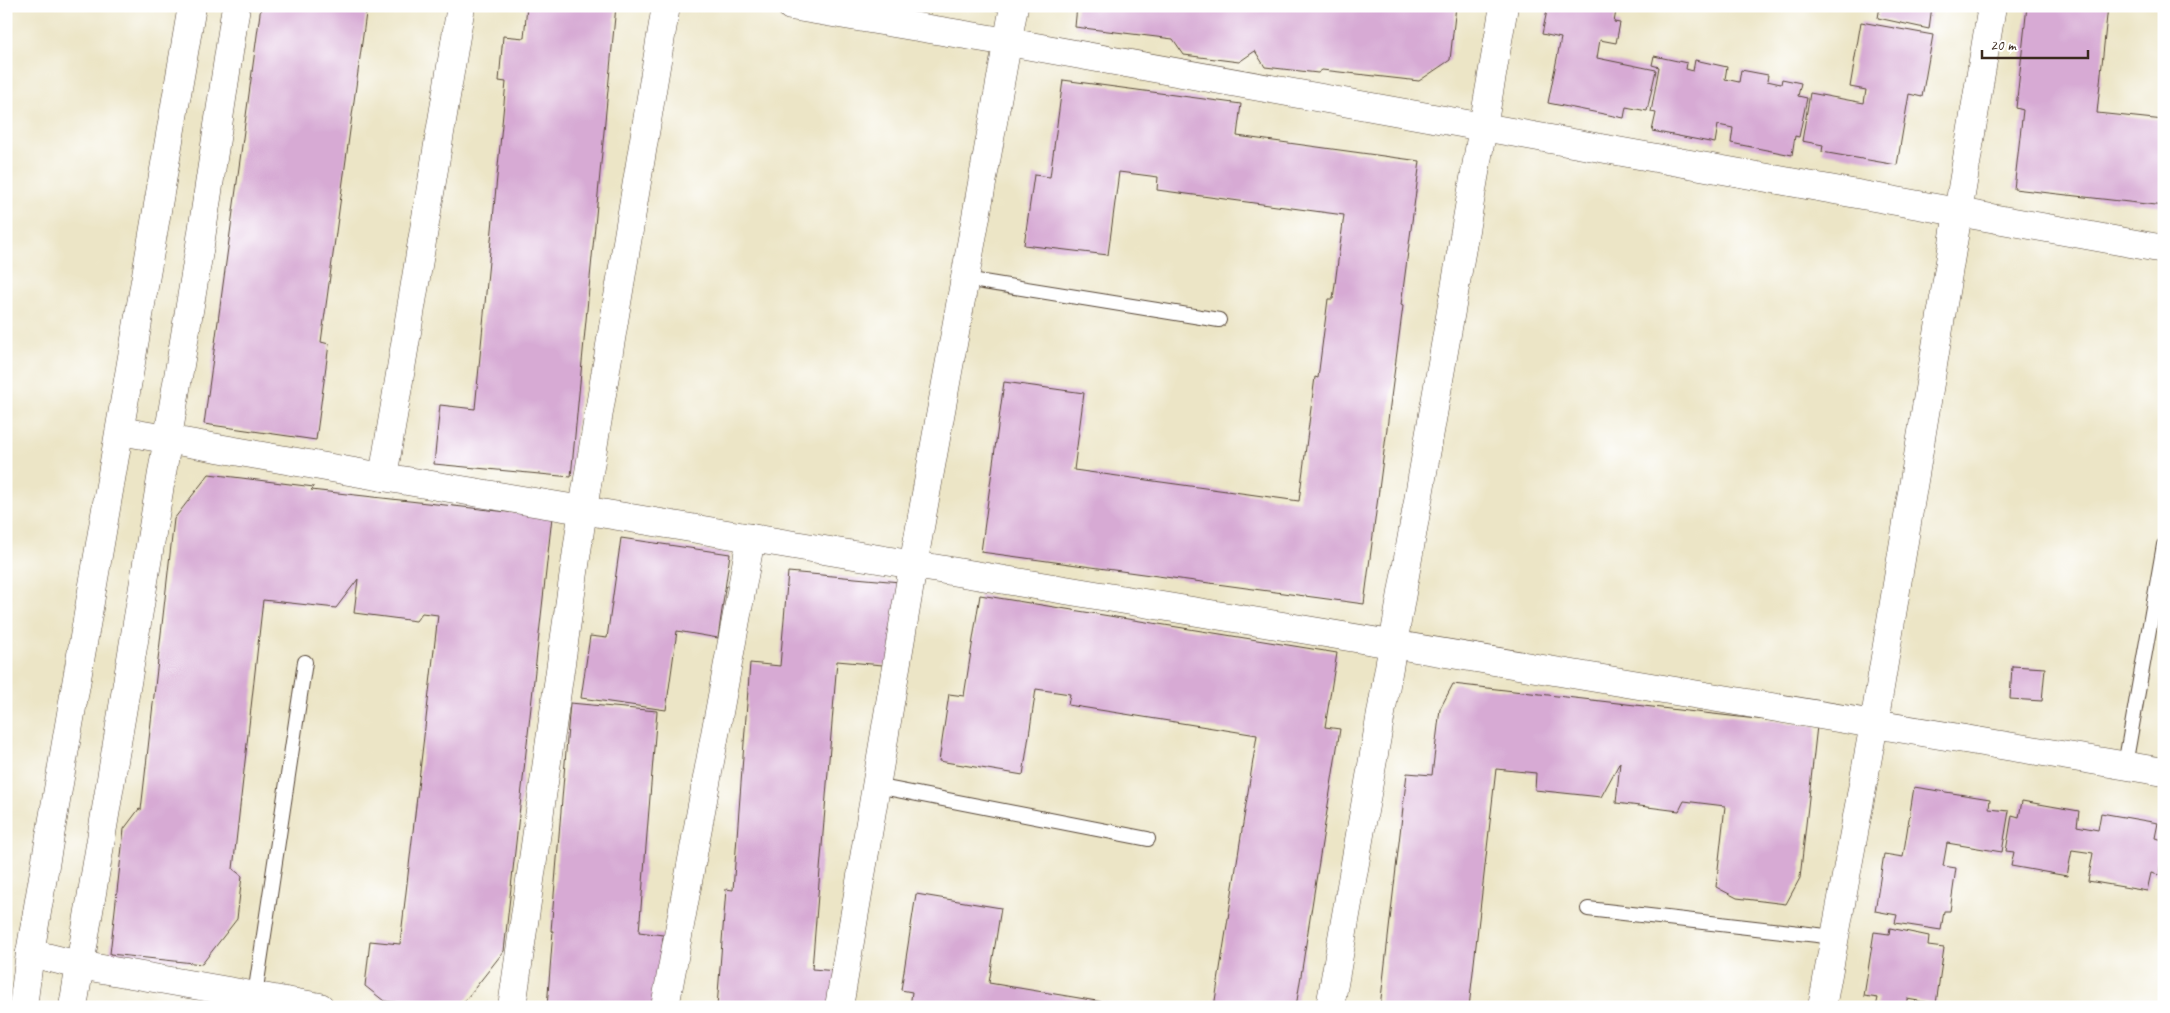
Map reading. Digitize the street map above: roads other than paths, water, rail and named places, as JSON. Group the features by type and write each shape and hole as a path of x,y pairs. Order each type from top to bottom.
{"street":[{"path":"23,1007 30,953 192,6"},
{"path":"73,1007 200,245 236,6"},
{"path":"383,477 461,6"},
{"path":"512,1007 583,509 666,6"},
{"path":"791,6 836,10 2164,249"},
{"path":"839,1007 913,566 1014,6"},
{"path":"1330,1007 1481,127 1504,6"},
{"path":"1822,1007 1874,724 1992,6"},
{"path":"120,431 913,566 2164,772"},
{"path":"665,1007 751,538"},
{"path":"30,953 79,965 320,1007"}],"lane":[{"path":"965,279 1219,320"},
{"path":"2125,765 2164,545"},
{"path":"255,995 305,662"},
{"path":"876,786 1148,839"},
{"path":"1588,908 1835,937"}]}
